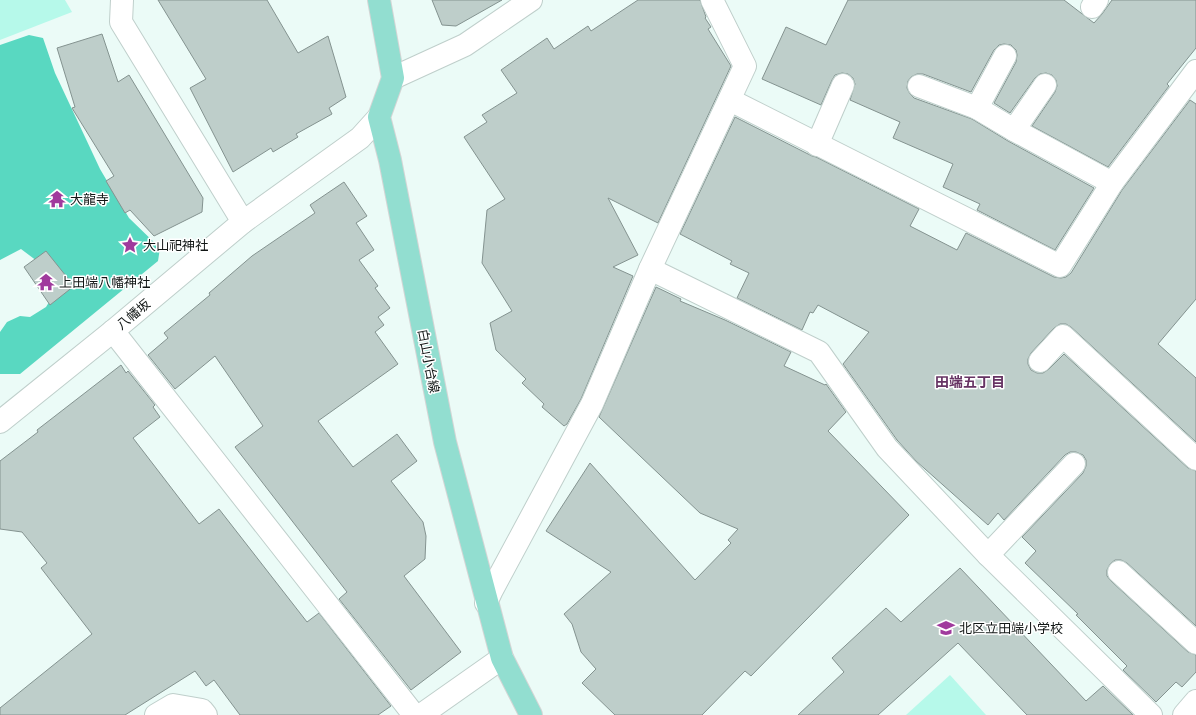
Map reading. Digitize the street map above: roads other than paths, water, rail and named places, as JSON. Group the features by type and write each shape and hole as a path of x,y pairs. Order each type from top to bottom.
{"main road":[{"path":"379,0 393,78 379,117"},
{"name":"白山小台線","path":"379,117 390,160 445,442 486,603 502,658 530,715"}],"street":[{"path":"122,0 121,22 243,222"},
{"path":"393,78 465,44 531,0"},
{"path":"486,603 592,404 650,269 745,66 712,0"},
{"path":"977,108 1005,56"},
{"path":"730,100 1060,266 1112,183 1196,71"},
{"path":"817,145 843,85"},
{"path":"1014,130 1045,85"},
{"path":"920,86 977,108 1014,130 1112,183"},
{"name":"八幡坂","path":"0,422 113,331 243,222 360,138 379,117"},
{"path":"650,269 820,352 887,448 988,555 1152,715"},
{"path":"113,331 414,715"},
{"path":"1040,361 1064,336 1196,459"},
{"path":"988,555 1074,464"},
{"path":"1119,572 1196,643"},
{"path":"421,715 502,658"},
{"path":"1184,715 1196,701"},
{"path":"156,715 173,705 202,710 206,715"}],"place":[{"name":"大龍寺","path":"57,199"},
{"name":"大山祀神社","path":"130,245"},
{"name":"上田端八幡神社","path":"46,282"},
{"name":"北区立田端小学校","path":"946,628"}],"district":[{"name":"田端五丁目","path":"970,382"}]}
